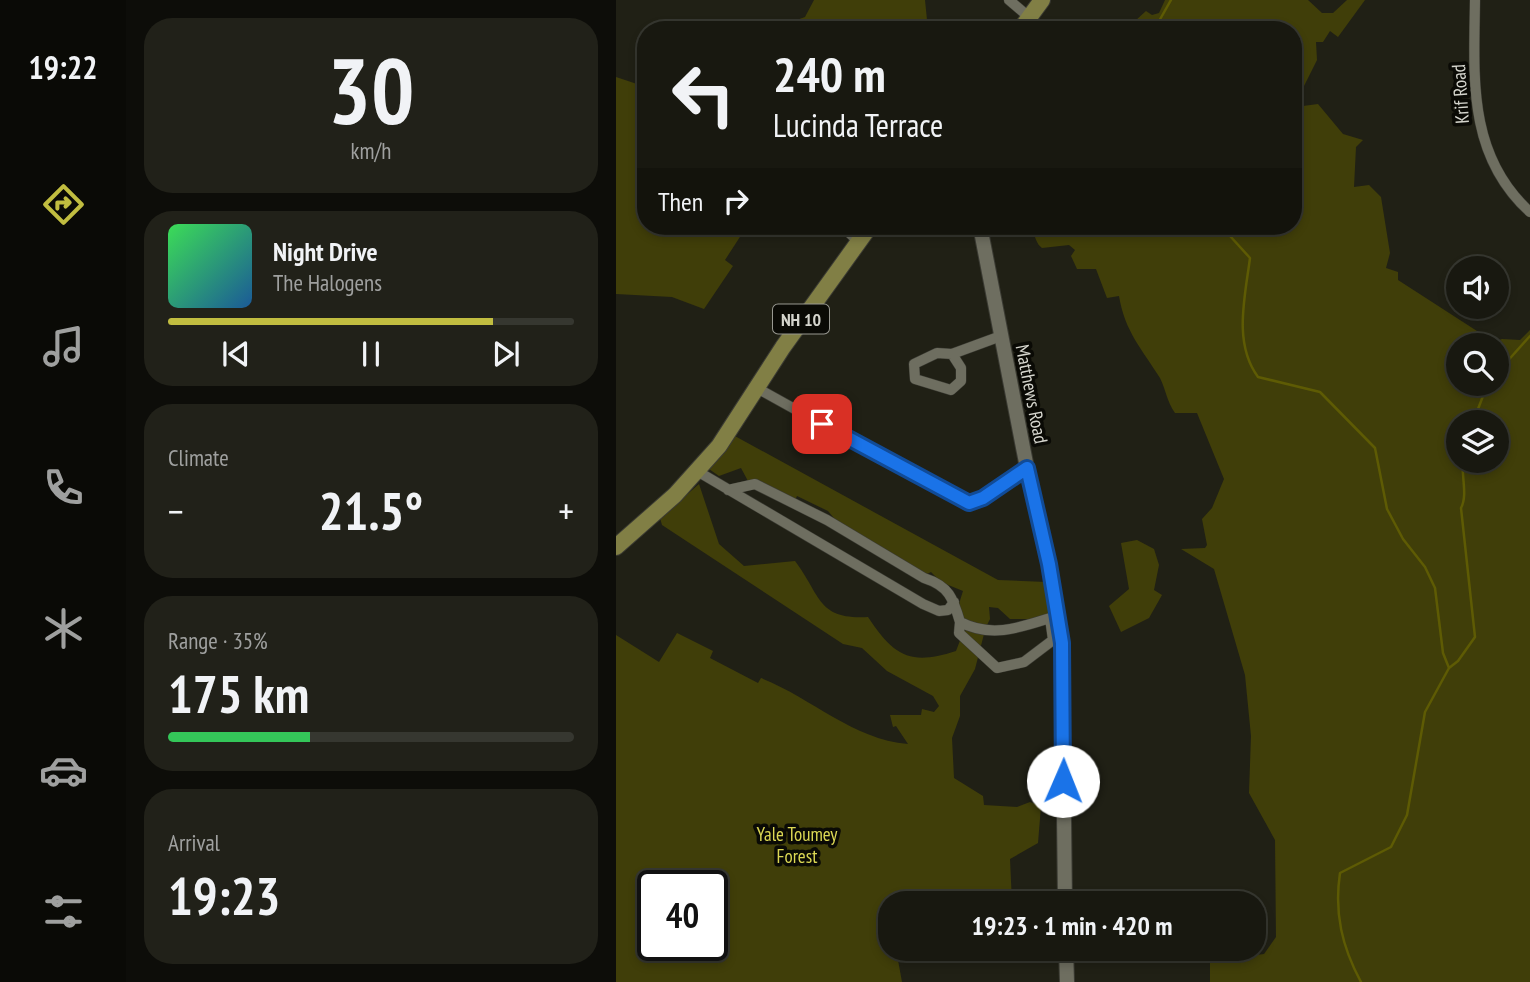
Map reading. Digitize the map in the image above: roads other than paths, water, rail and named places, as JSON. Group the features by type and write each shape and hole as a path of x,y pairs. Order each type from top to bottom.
{"main road":[{"path":"1026,21 1042,0"},
{"name":"NH 10","path":"616,547 697,471 738,417 755,387 863,235"}],"street":[{"path":"1009,0 1023,21"},
{"name":"Krif Road","path":"1475,0 1474,92 1479,126 1498,174 1530,212"},
{"path":"852,235 858,241"},
{"name":"Matthews Road","path":"982,235 1027,468 1049,564 1062,643 1065,891"},
{"path":"952,355 961,368 961,381 951,390 915,379 914,364 937,352 952,355 1001,336"},
{"path":"755,387 962,502 983,498 1027,468"},
{"path":"697,471 923,604 939,611 948,610 954,602"},
{"path":"728,490 755,484 827,520 924,578 941,585 949,591 954,602 960,622 959,633 997,668 1024,662 1053,640 1050,618 1005,632 974,629 960,622"},
{"path":"1066,961 1067,982"}],"waterway":[{"path":"1159,21 1171,0"},
{"path":"1229,235 1250,258 1243,319 1245,350 1250,364 1258,377 1320,392 1375,448 1387,509 1403,539 1425,567 1435,588 1443,653 1449,668 1425,712 1407,815 1391,847 1340,873 1338,902 1341,929 1344,943 1361,982"},
{"path":"1509,359 1530,336"},
{"path":"1478,410 1483,396"},
{"path":"1449,668 1458,661 1475,637 1461,508 1464,497 1463,473"}],"park label":[{"name":"Yale Toumey Forest","path":"797,845"}]}
